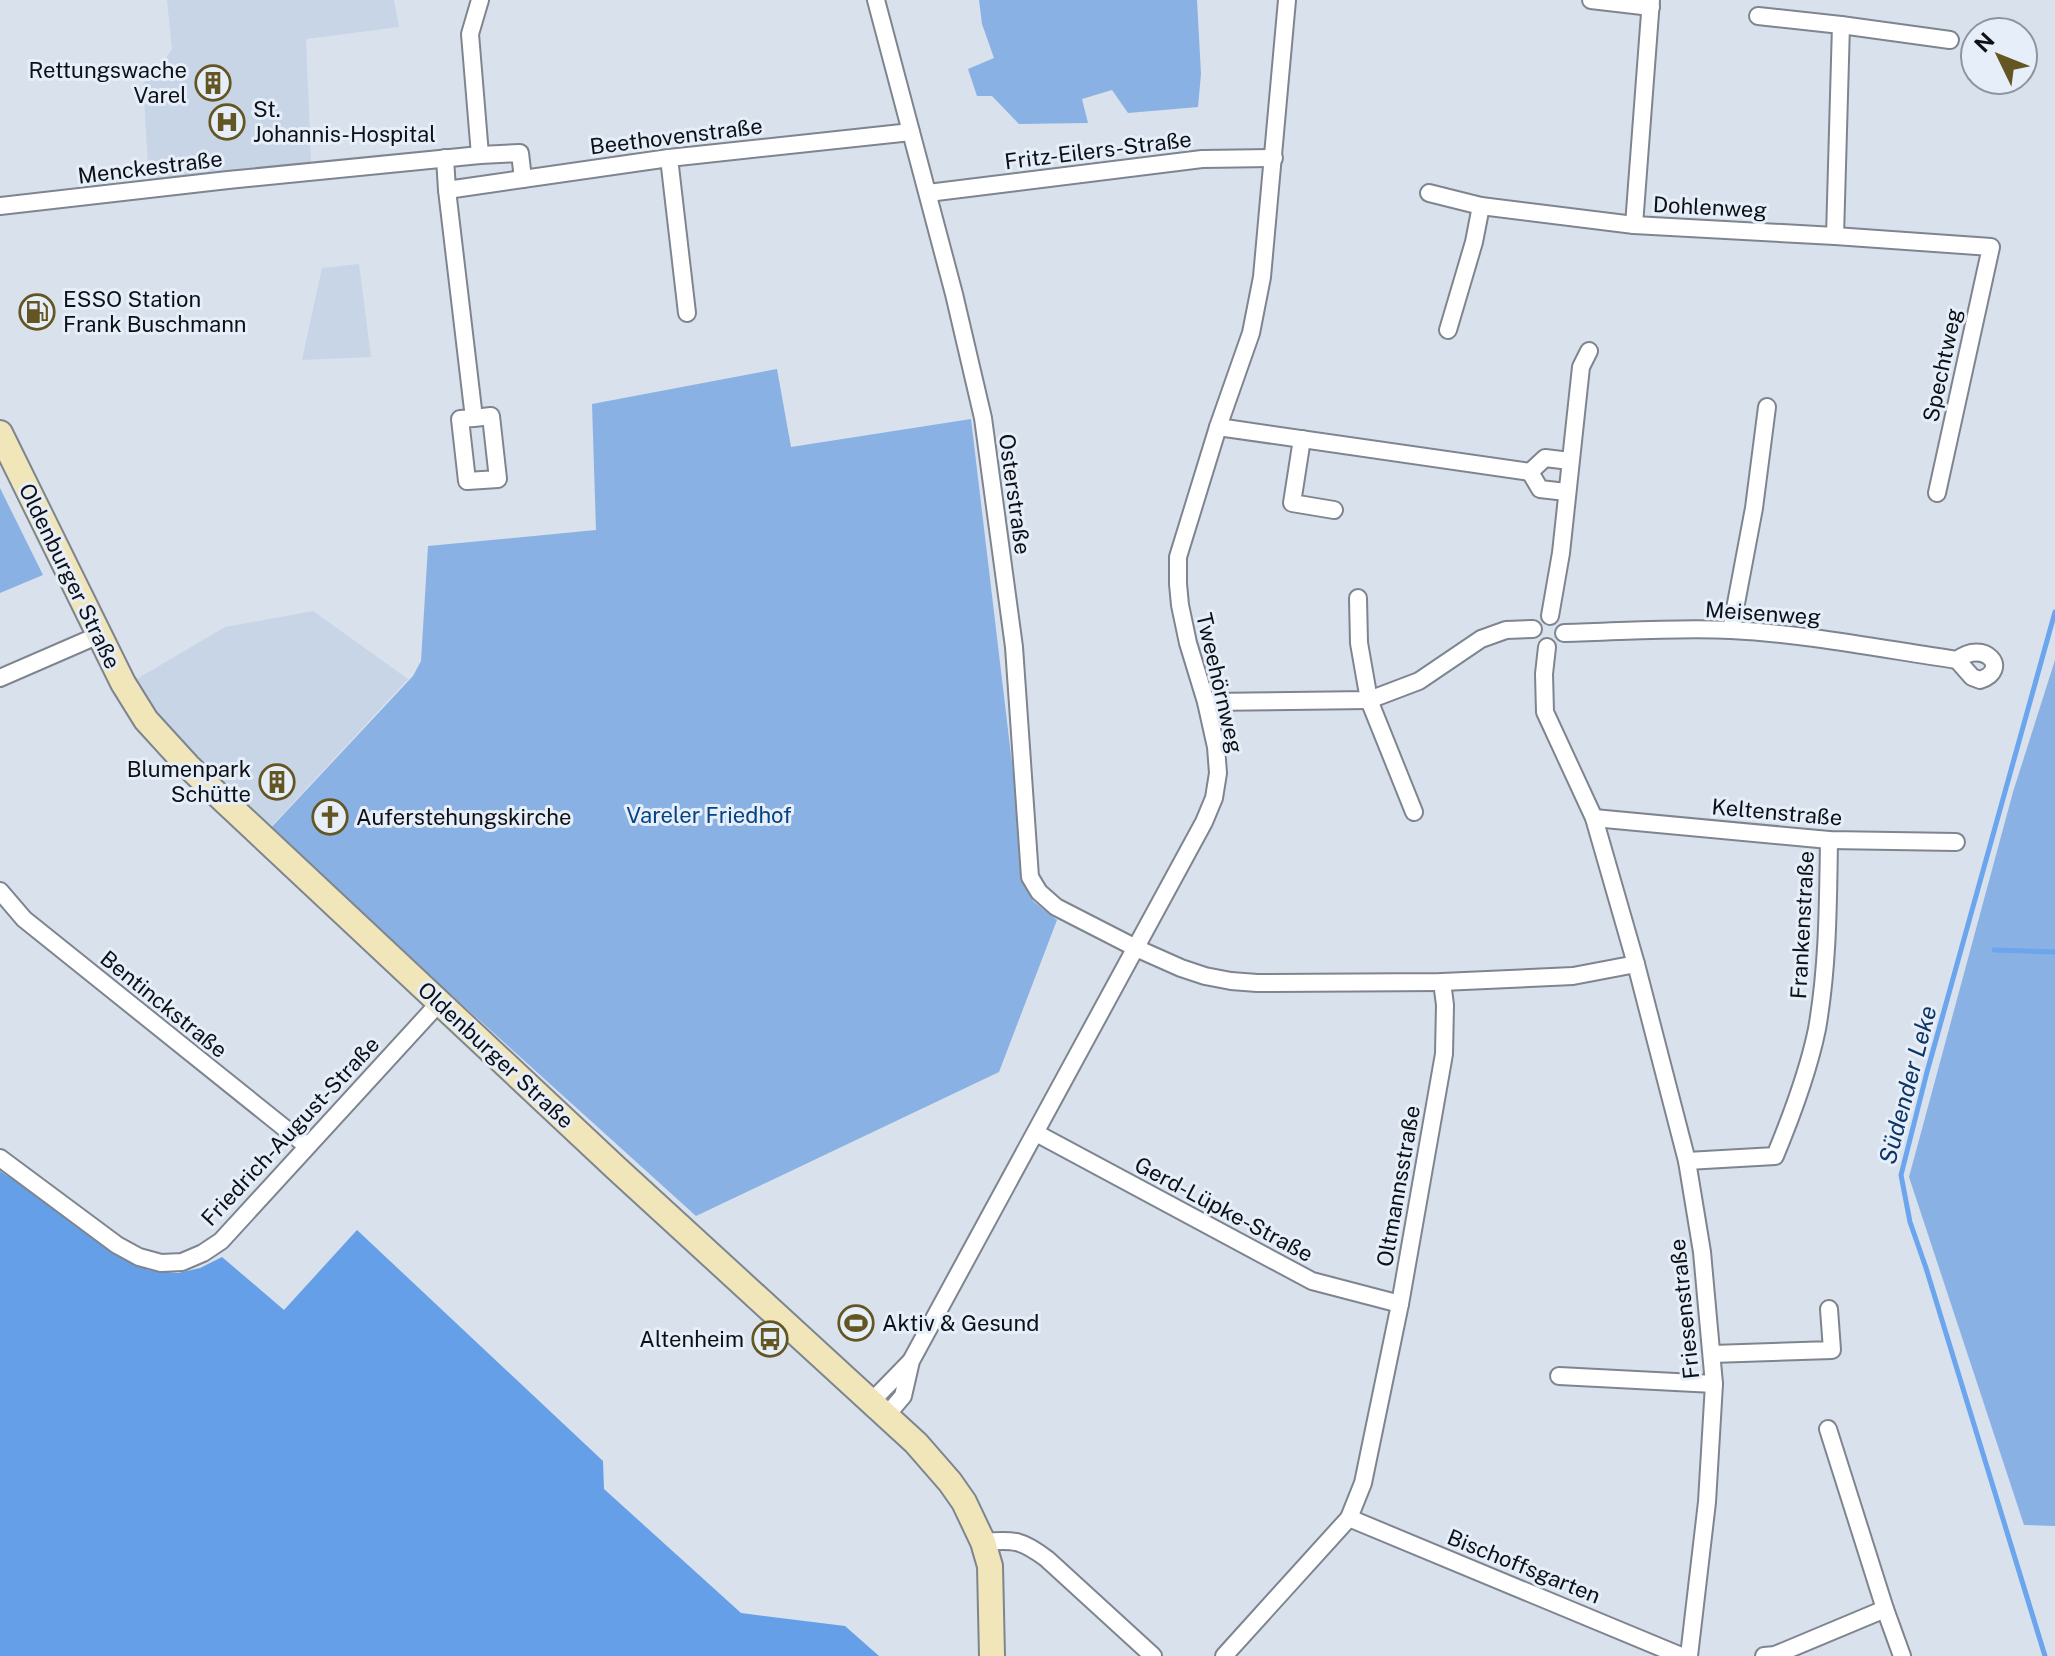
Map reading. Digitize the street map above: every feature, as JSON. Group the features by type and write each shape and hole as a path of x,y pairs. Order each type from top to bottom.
{"main road":[{"name":"Oldenburger Straße","path":"0,433 123,683 146,720 173,750 439,1003 916,1443 950,1482 964,1502 983,1542 990,1566 992,1656"}],"street":[{"path":"480,0 470,34 480,155"},
{"name":"Osterstraße","path":"876,0 954,294 983,418 1014,647 1030,877 1039,892 1056,907 1136,948"},
{"name":"Tweehörnweg","path":"878,1409 911,1361 1204,822 1214,798 1218,773 1216,747 1180,605 1178,557 1218,427 1249,342 1258,302 1287,0"},
{"path":"1591,0 1651,4 1634,225"},
{"path":"1758,16 1950,40"},
{"path":"1835,236 1841,25"},
{"name":"Beethovenstraße","path":"447,190 669,158 911,132"},
{"name":"Menckestraße","path":"0,206 480,155 520,153 523,179"},
{"path":"445,158 474,418"},
{"path":"669,158 687,313"},
{"name":"Fritz-Eilers-Straße","path":"928,193 1202,159 1274,158"},
{"name":"Dohlenweg","path":"1429,193 1481,206 1634,225 1991,247"},
{"path":"1448,330 1474,242 1481,206"},
{"name":"Spechtweg","path":"1937,493 1991,247"},
{"path":"1550,616 1561,553 1581,367 1589,351"},
{"path":"1731,630 1754,508 1767,407"},
{"path":"1218,427 1530,472"},
{"path":"1302,439 1292,503 1334,510"},
{"path":"1530,472 1545,458 1570,461"},
{"path":"1530,472 1540,489 1566,492"},
{"path":"1358,598 1359,643 1369,700 1414,812"},
{"path":"1550,616 1561,622 1564,633 1557,645 1547,647 1536,641 1533,629 1539,619 1550,616"},
{"path":"1206,702 1369,700 1419,681 1481,639 1506,630 1533,629"},
{"name":"Meisenweg","path":"1564,633 1731,630 1837,641 1957,660"},
{"path":"0,678 99,635"},
{"name":"Friesenstraße","path":"1547,647 1545,712 1594,818 1636,964 1687,1161 1704,1267 1714,1384 1707,1502 1689,1656"},
{"name":"Keltenstraße","path":"1594,818 1829,840 1956,842"},
{"name":"Frankenstraße","path":"1687,1161 1775,1156 1799,1098 1816,1029 1827,953 1829,840"},
{"name":"Bentinckstraße","path":"0,891 24,919 307,1146"},
{"path":"1136,948 1205,976 1257,983 1442,982 1573,976 1636,964"},
{"name":"Oltmannsstraße","path":"1224,1656 1349,1518 1363,1483 1400,1304 1444,1054 1442,982"},
{"name":"Friedrich-August-Straße","path":"0,1158 117,1245 139,1257 161,1263 182,1262 221,1241 439,1003"},
{"name":"Gerd-Lüpke-Straße","path":"1036,1133 1312,1281 1400,1304"},
{"path":"1712,1354 1832,1350 1829,1309"},
{"path":"1559,1376 1714,1384"},
{"path":"1828,1429 1902,1656"},
{"name":"Bischoffsgarten","path":"1349,1518 1681,1656"},
{"path":"983,1542 1013,1541 1028,1545 1153,1656"},
{"path":"1764,1656 1775,1655 1885,1609"}],"shaded area":[{"name":"St. Johannis-Hospital","path":"167,0 394,0 399,27 306,39 311,162 149,182 143,83 159,69 172,49"},
{"path":"359,264 371,357 302,360 322,268"},
{"path":"313,611 408,679 265,833 160,720 130,683 225,627"},
{"path":"0,1171 148,1270 178,1273 200,1268 222,1257 284,1310 357,1230 603,1461 604,1489 741,1613 845,1626 879,1656 0,1656"}],"green space":[{"path":"979,0 1197,0 1201,74 1198,107 1128,113 1112,90 1082,99 1088,123 1019,124 992,96 977,96 968,69 994,58 982,24"},
{"name":"Vareler Friedhof","path":"777,369 791,447 971,419 1026,881 1033,901 1057,920 999,1072 696,1216 269,830 413,676 421,661 428,546 596,530 592,404"},
{"path":"0,488 43,575 0,593"},
{"path":"2055,660 2055,1526 2024,1525 1909,1177 2013,792"}],"waterway":[{"name":"Südender Leke","path":"2045,1656 1910,1222 1901,1175 2055,612"},
{"path":"1994,950 2055,952"}],"place":[{"name":"Rettungswache Varel","path":"213,83"},
{"name":"St. Johannis-Hospital","path":"227,122"},
{"name":"ESSO Station Frank Buschmann","path":"37,312"},
{"name":"Blumenpark Schütte","path":"277,782"},
{"name":"Auferstehungskirche","path":"330,817"},
{"name":"Aktiv & Gesund","path":"856,1323"},
{"name":"Altenheim","path":"770,1339"}]}
